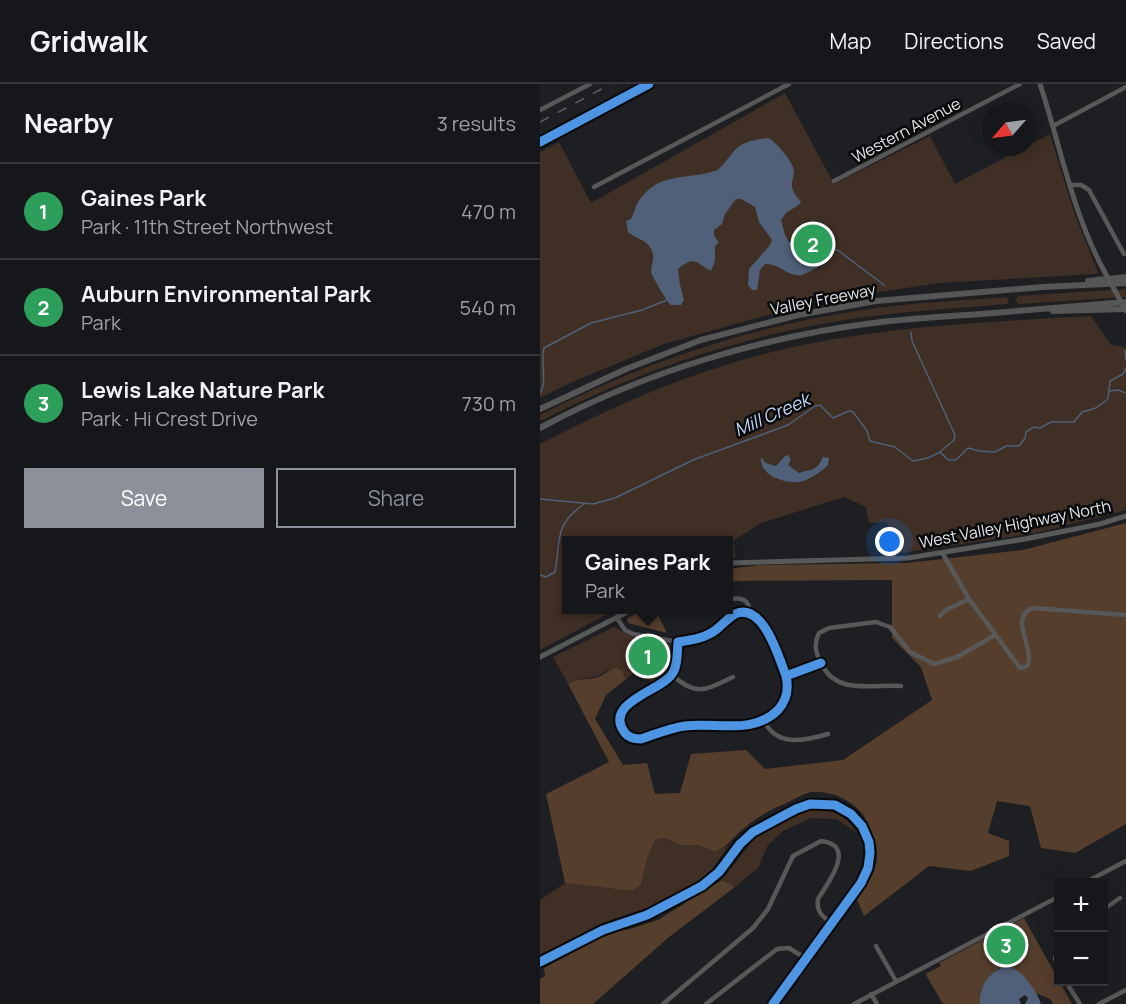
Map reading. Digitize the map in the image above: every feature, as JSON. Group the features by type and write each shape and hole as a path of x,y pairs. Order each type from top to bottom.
{"highway":[{"path":"1051,286 1126,277"},
{"name":"Valley Freeway","path":"540,409 609,376 701,340 798,315 876,301 1126,282"},
{"name":"Valley Freeway","path":"542,427 636,384 748,347 803,334 880,322 1126,302"},
{"path":"1013,311 1126,310"}],"main road":[{"path":"1040,84 1084,231 1126,310"},
{"name":"West Valley Highway North","path":"733,563 874,560 943,554 1089,526 1126,516"},
{"path":"540,657 623,614"}],"street":[{"path":"540,110 590,84"},
{"path":"594,187 789,84"},
{"name":"Western Avenue","path":"834,181 1020,84"},
{"path":"1053,126 1126,87"},
{"path":"1070,185 1081,185 1089,190 1124,254"},
{"path":"943,554 969,599 1020,668 1027,666 1029,652 1021,624 1025,611 1033,608 1126,615"},
{"path":"733,598 738,597 747,601 750,613"},
{"path":"940,616 946,610 969,599"},
{"path":"617,618 628,632 678,642 705,636 715,631 733,615 742,612 750,613 759,620 775,646 786,676 788,689 783,703 764,721 755,724 685,726 641,740 634,740 624,731 621,719 623,709 672,675 678,642"},
{"path":"901,686 842,685 832,678 821,663 815,645 819,633 829,628 867,622 884,624 890,627 910,652 934,664 957,657 995,635"},
{"path":"786,676 821,663"},
{"path":"672,675 684,686 695,690 733,677"},
{"path":"764,721 773,735 782,738 811,739 828,734"},
{"path":"540,962 603,930 647,915 702,886 719,872 740,844 753,832 796,809 810,804 829,804 844,809 857,819 869,842 870,862 865,876 773,1004"},
{"path":"663,1004 753,928 768,909 793,856 821,842 836,849 839,859 836,870 817,904 819,912 831,923"},
{"path":"1094,878 1126,861"},
{"path":"1108,906 1120,898"},
{"path":"854,1004 1054,900"},
{"path":"876,946 896,981"},
{"path":"706,1004 777,949 789,948 805,958"},
{"path":"1069,986 1080,1004"},
{"path":"1099,1004 1126,990"},
{"path":"871,994 877,1004"}],"shaded area":[{"path":"785,93 834,184 930,136 955,184 1008,156 1036,156 1036,141 1050,134 1075,215 1098,272 1096,274 940,283 818,301 664,344 540,398 540,152 559,142 591,203"},
{"path":"1126,289 1126,297 1019,304 1015,301 1018,296"},
{"path":"1006,297 1009,300 1007,304 858,318 735,344 655,370 540,421 540,415 654,364 774,327 856,311"},
{"path":"1091,316 1111,345 1124,347 1126,350 1126,510 1036,533 893,554 887,522 869,523 866,507 844,497 761,523 733,541 733,536 562,536 562,614 608,614 540,650 540,444 658,389 732,363 820,341 955,324","holes":["785,456 788,465 799,473 816,468 823,458 821,472 778,479 765,471 762,458 766,463 776,466"]},
{"path":"1126,523 1126,824 1075,853 1041,848 1030,806 997,801 988,833 1009,841 1009,856 971,871 929,866 864,916 857,900 873,874 877,857 877,848 870,828 861,812 845,799 825,792 811,792 761,816 715,852 699,845 680,845 665,838 655,840 647,859 641,885 632,891 565,883 546,794 609,762 568,684 598,677 617,668 622,671 626,679 606,695 595,719 623,765 647,763 655,794 680,793 691,754 746,750 765,769 843,760 932,700 921,667 892,638 892,580 733,581 733,568 760,565 907,563 1023,550"},
{"path":"733,541 736,557 733,557"},
{"path":"635,614 657,614 667,633 628,623 627,619"},
{"path":"614,627 633,637 670,644 673,653 669,669 651,683 639,669 626,679 625,675 608,670 597,676 568,684 553,657"},
{"path":"811,809 837,814 856,832 836,819 811,818 783,831 768,845 758,868 735,887 722,880 754,839 797,814"},
{"path":"665,838 680,845 699,845 715,852 729,845 710,872 697,882 653,906 603,923 540,955 540,900 565,883 632,891 641,885 647,859 655,840"},
{"path":"722,880 735,887 669,937 593,1004 540,1004 540,979 545,976 544,968 611,932 658,920"},
{"path":"1024,918 1054,972 1054,986 1062,986 1072,1004 1053,1004 1050,999 1036,993 1027,980 1000,968 984,983 980,1004 943,1004 926,975 941,966 939,963"}],"water":[{"path":"768,138 779,147 791,163 794,171 792,187 801,202 786,213 781,220 785,235 789,242 815,234 824,236 834,245 833,255 828,261 801,275 765,264 760,270 757,290 752,290 748,285 749,269 772,240 759,222 755,207 741,199 736,199 725,214 722,224 714,230 714,236 719,242 715,246 715,261 711,271 692,261 678,269 684,300 681,305 671,305 651,272 653,258 651,249 646,243 628,232 626,221 631,219 638,202 655,185 674,178 718,170 738,147"},
{"path":"788,455 791,460 788,465 799,473 816,468 823,457 829,458 828,465 810,478 792,482 773,477 761,463 761,457 766,463 776,466"},
{"path":"1008,966 1014,968 1028,981 1041,1004 1025,1004 1028,998 1025,995 1019,999 1021,1004 980,1004 981,991 986,980 995,971"}],"waterway":[{"path":"540,137 640,84"},
{"path":"834,249 884,285"},
{"path":"540,393 543,383 544,348 591,323 642,310 667,300"},
{"path":"911,332 912,341 955,435 954,440 941,451"},
{"name":"Mill Creek","path":"1125,350 1126,360"},
{"name":"Mill Creek","path":"540,499 593,504 615,498 693,460 788,425 815,406 820,405 833,418 849,411 853,412 867,431 870,441 895,447 913,461 928,458 940,452 948,460 956,460 968,448 995,452 1006,446 1019,446 1026,432 1034,427 1040,428 1051,422 1074,422 1082,412 1096,408 1108,399 1110,381 1123,374 1126,368"},
{"path":"1110,391 1118,390 1126,393"},
{"path":"540,575 546,577 555,572 560,534 567,519 584,504"}],"railway":[{"path":"540,122 611,84"}],"cycle path":[{"path":"540,142 649,84"},
{"path":"786,676 774,645 762,623 745,612 735,614 708,635 678,642 676,663 672,674 627,706 621,714 620,723 627,735 641,739 685,726 734,726 757,722 768,718 778,710 787,690 786,676 821,663"},
{"path":"540,962 603,930 647,915 702,886 719,872 740,844 753,832 796,809 810,804 835,805 851,814 862,826 869,842 868,868 861,883 773,1004"}],"place":[{"name":"Auburn Environmental Park","path":"813,244"},
{"name":"Gaines Park","path":"648,656"},
{"name":"Lewis Lake Nature Park","path":"1006,945"}]}
